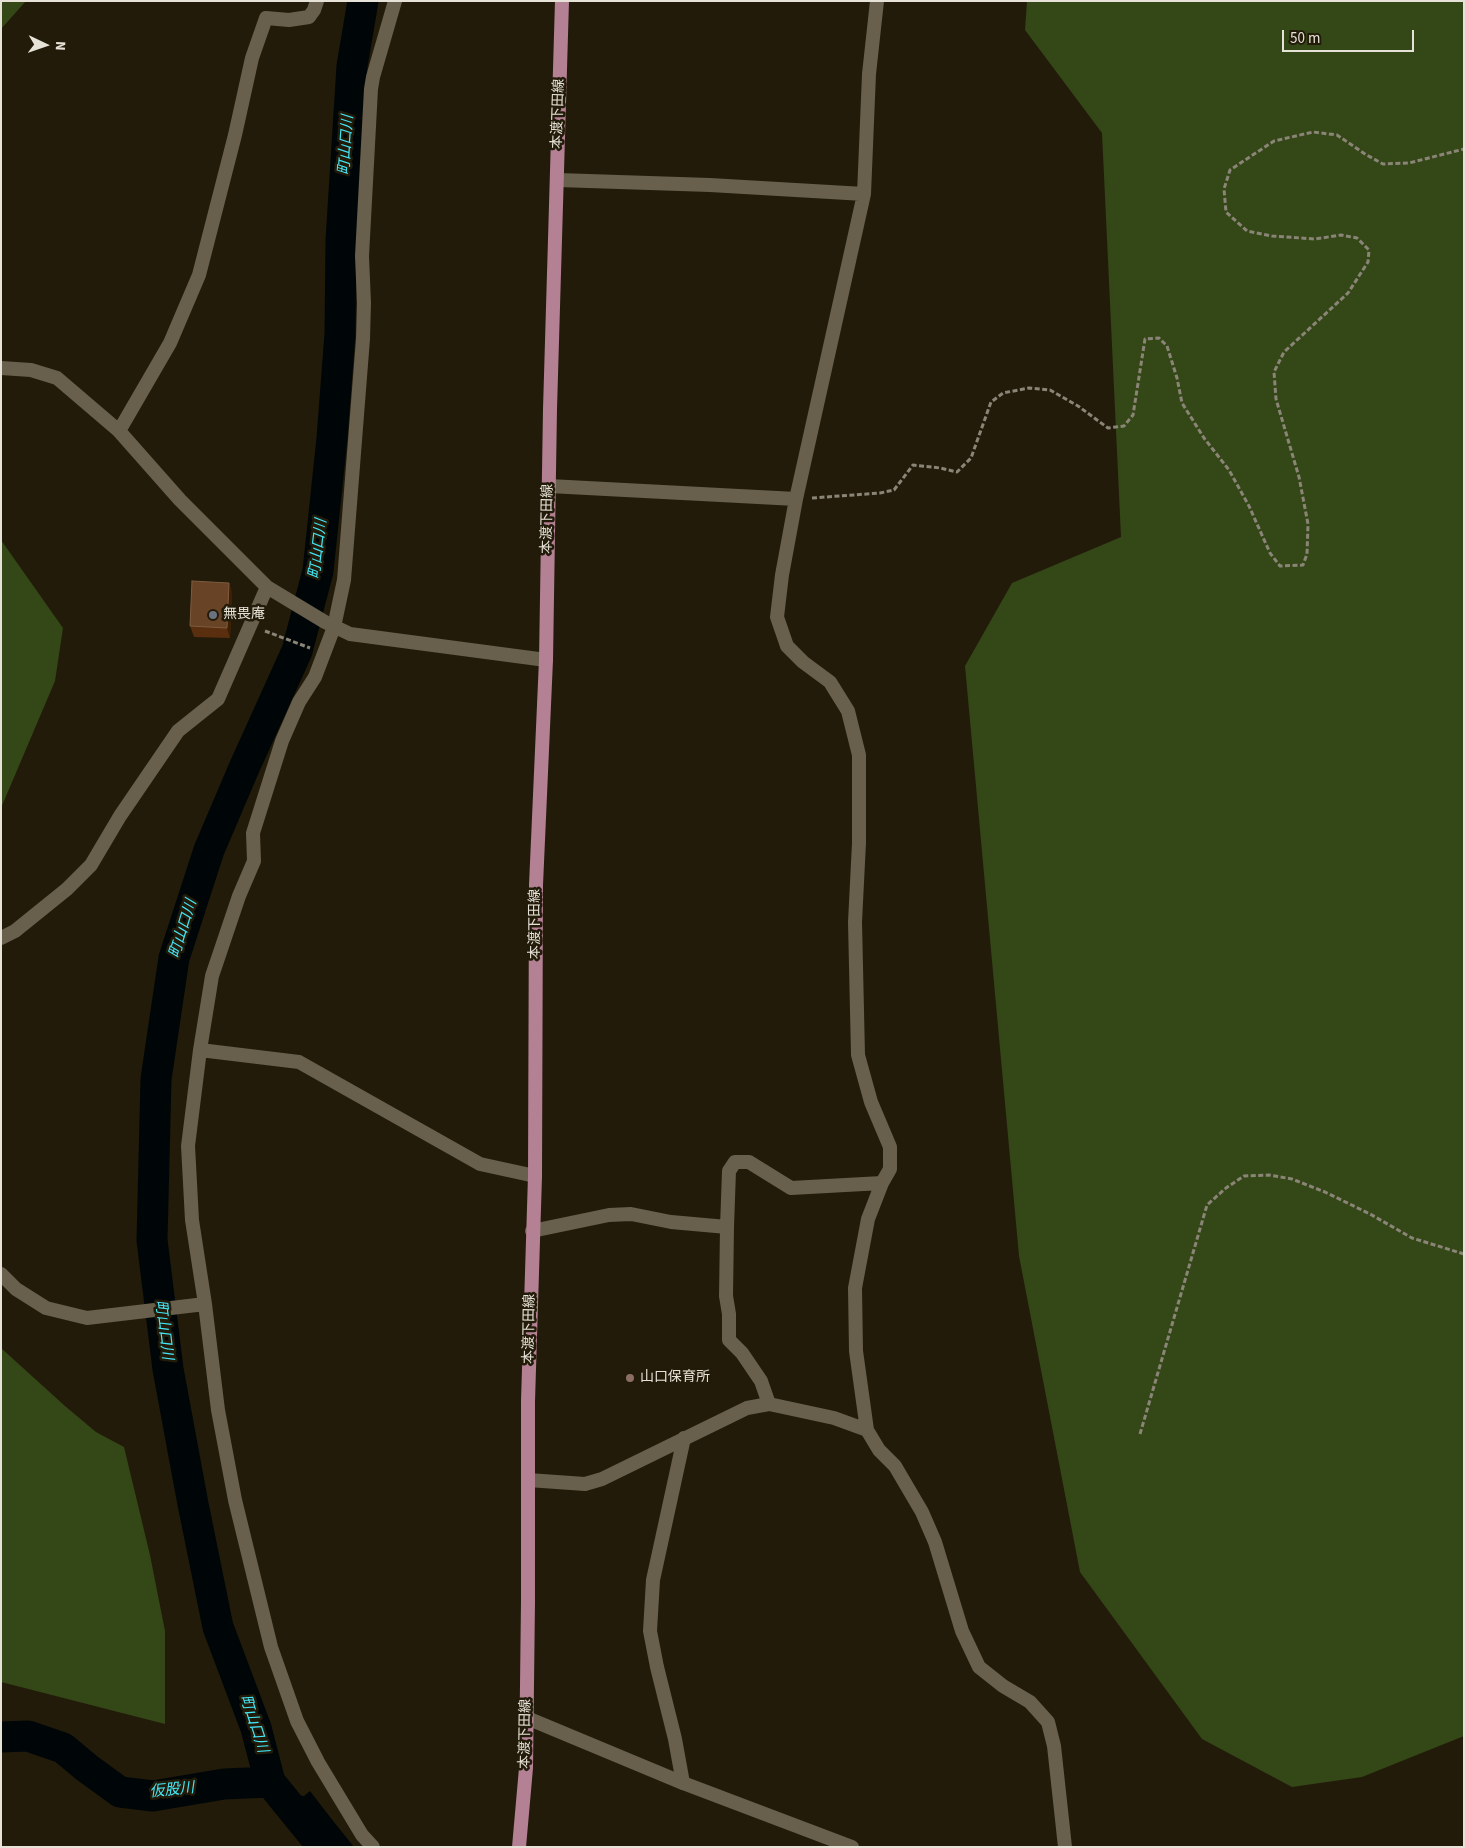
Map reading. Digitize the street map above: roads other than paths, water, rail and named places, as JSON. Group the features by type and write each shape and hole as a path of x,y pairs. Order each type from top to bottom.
{"main road":[{"name":"本渡下田線","path":"518,1847 526,1768 528,1480 532,1230 535,1176 536,885 546,660 548,486 562,1"}],"street":[{"path":"119,431 170,343 199,275 236,135 252,58 266,18 288,20 309,17 317,1"},
{"path":"373,1847 362,1835 318,1762 297,1721 270,1646 235,1500 200,1305 192,1220 188,1146 200,1050 212,976 239,896 254,861 253,833 282,741 299,702 315,677 344,580 363,348 362,256 371,89 395,1"},
{"path":"877,1 869,74 864,194 796,498 782,575 777,617 787,646 803,662 830,682 848,711 859,755 860,843 855,922 858,1055 871,1102 890,1147 890,1169 882,1183 868,1219 855,1288 856,1351 867,1430 879,1450 895,1466 922,1512 935,1542 962,1632 978,1667 1003,1686 1030,1702 1048,1722 1054,1746 1065,1847"},
{"path":"558,180 710,185 864,194"},
{"path":"1,368 31,370 57,378 119,431 180,500 267,587 330,624 350,634 546,660"},
{"path":"548,486 796,498"},
{"path":"1,938 15,931 67,889 91,865 120,816 178,731 218,699 267,587"},
{"path":"200,1050 299,1062 480,1164 535,1176"},
{"path":"769,1404 761,1381 742,1353 729,1340 729,1314 726,1296 726,1226 730,1171 735,1162 749,1162 791,1188 882,1183"},
{"path":"532,1230 609,1215 630,1214 671,1222 726,1226"},
{"path":"1,1274 16,1289 46,1308 87,1318 200,1305"},
{"path":"528,1480 585,1484 602,1479 747,1408 769,1404 834,1418 867,1430"},
{"path":"683,1784 675,1738 650,1631 653,1580 684,1438"},
{"path":"527,1718 683,1784 852,1847"}],"waterway":[{"name":"町山口川","path":"323,1847 270,1782 256,1728 218,1627 168,1369 152,1240 156,1079 174,958 209,850 297,651 318,571 332,438 340,334 341,240 352,66 363,1"},
{"name":"仮股川","path":"1,1737 28,1736 63,1748 120,1792 153,1796 224,1784 270,1782"}],"place":[{"name":"無畏庵","path":"213,615"},
{"name":"山口保育所","path":"630,1378"}]}
